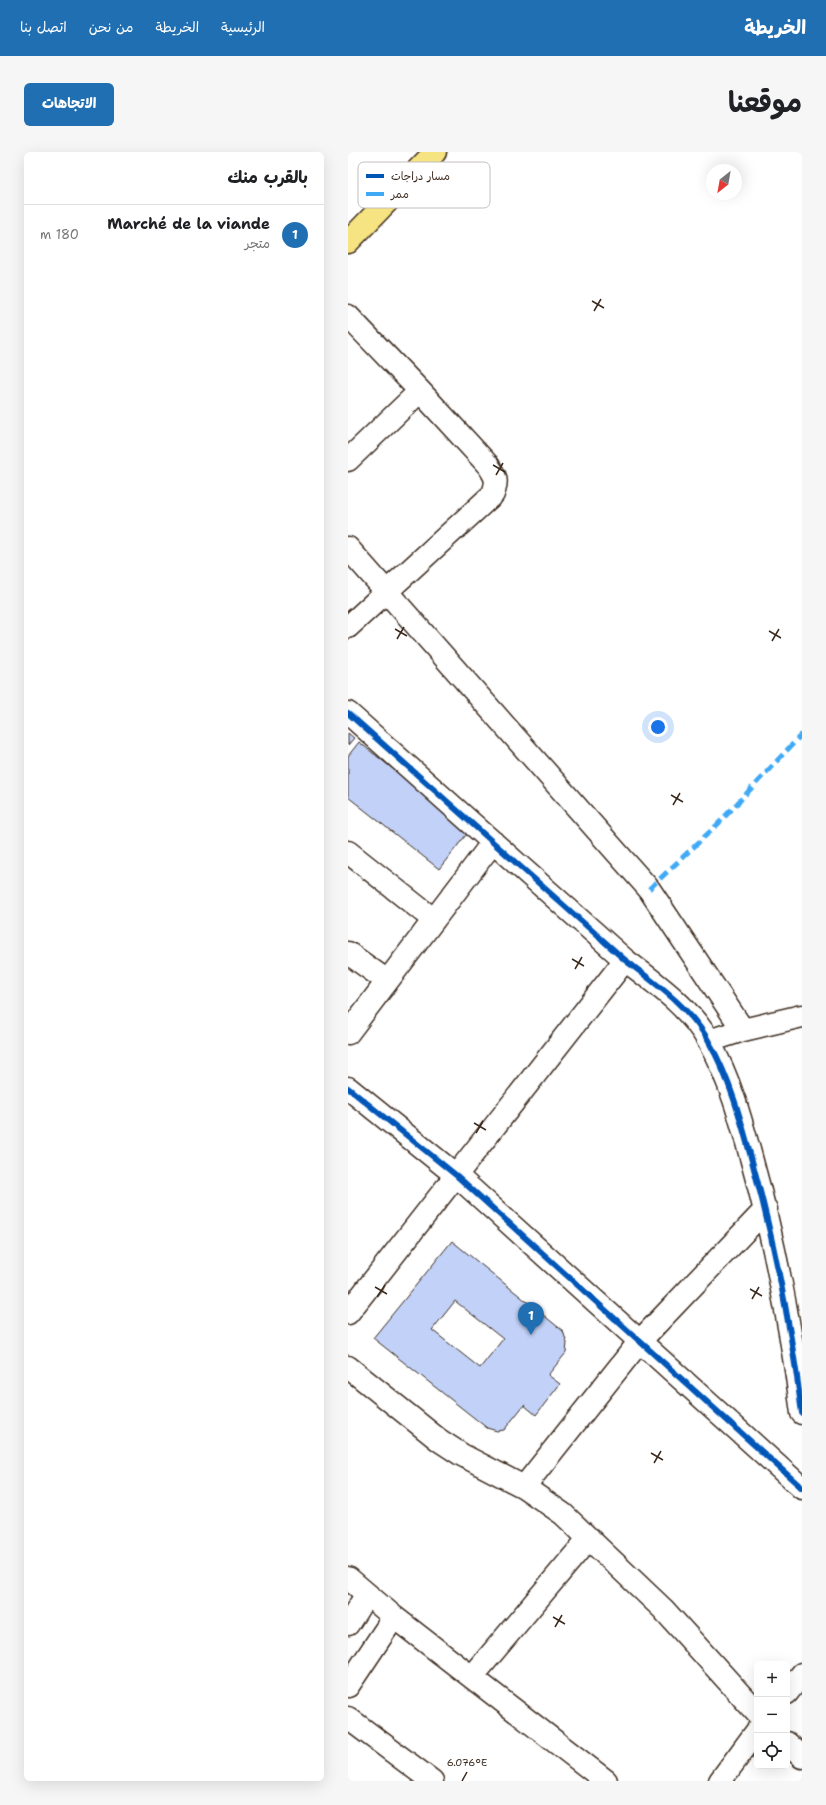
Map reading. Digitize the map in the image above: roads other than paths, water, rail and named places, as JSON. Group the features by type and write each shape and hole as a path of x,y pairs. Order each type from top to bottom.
{"main road":[{"path":"425,162 435,152"},
{"path":"348,242 381,208"}],"street":[{"path":"348,316 420,391 488,465 496,477 496,486 493,494 348,627"},
{"path":"348,460 420,391"},
{"path":"348,548 386,593 649,889 743,1030"},
{"path":"348,713 625,960 660,987 693,1019 709,1041 731,1088 766,1209 793,1342 802,1413"},
{"path":"348,1033 493,842"},
{"path":"348,852 434,920"},
{"path":"348,953 387,981"},
{"path":"348,1313 625,960"},
{"path":"709,1041 743,1030 802,1016"},
{"path":"348,1088 457,1176 802,1488"},
{"path":"524,1487 640,1341 766,1209"},
{"path":"348,1367 439,1440 462,1456 524,1487 563,1514 663,1609 754,1710"},
{"path":"472,1677 589,1538"},
{"path":"348,1578 394,1617 606,1781"},
{"path":"348,1624 367,1594"},
{"path":"348,1686 394,1617"},
{"path":"790,1688 802,1674"},
{"path":"348,1718 432,1781"},
{"path":"720,1781 756,1733"},
{"path":"790,1746 802,1757"}],"place":[{"name":"Marché de la viande","path":"531,1335"}]}
